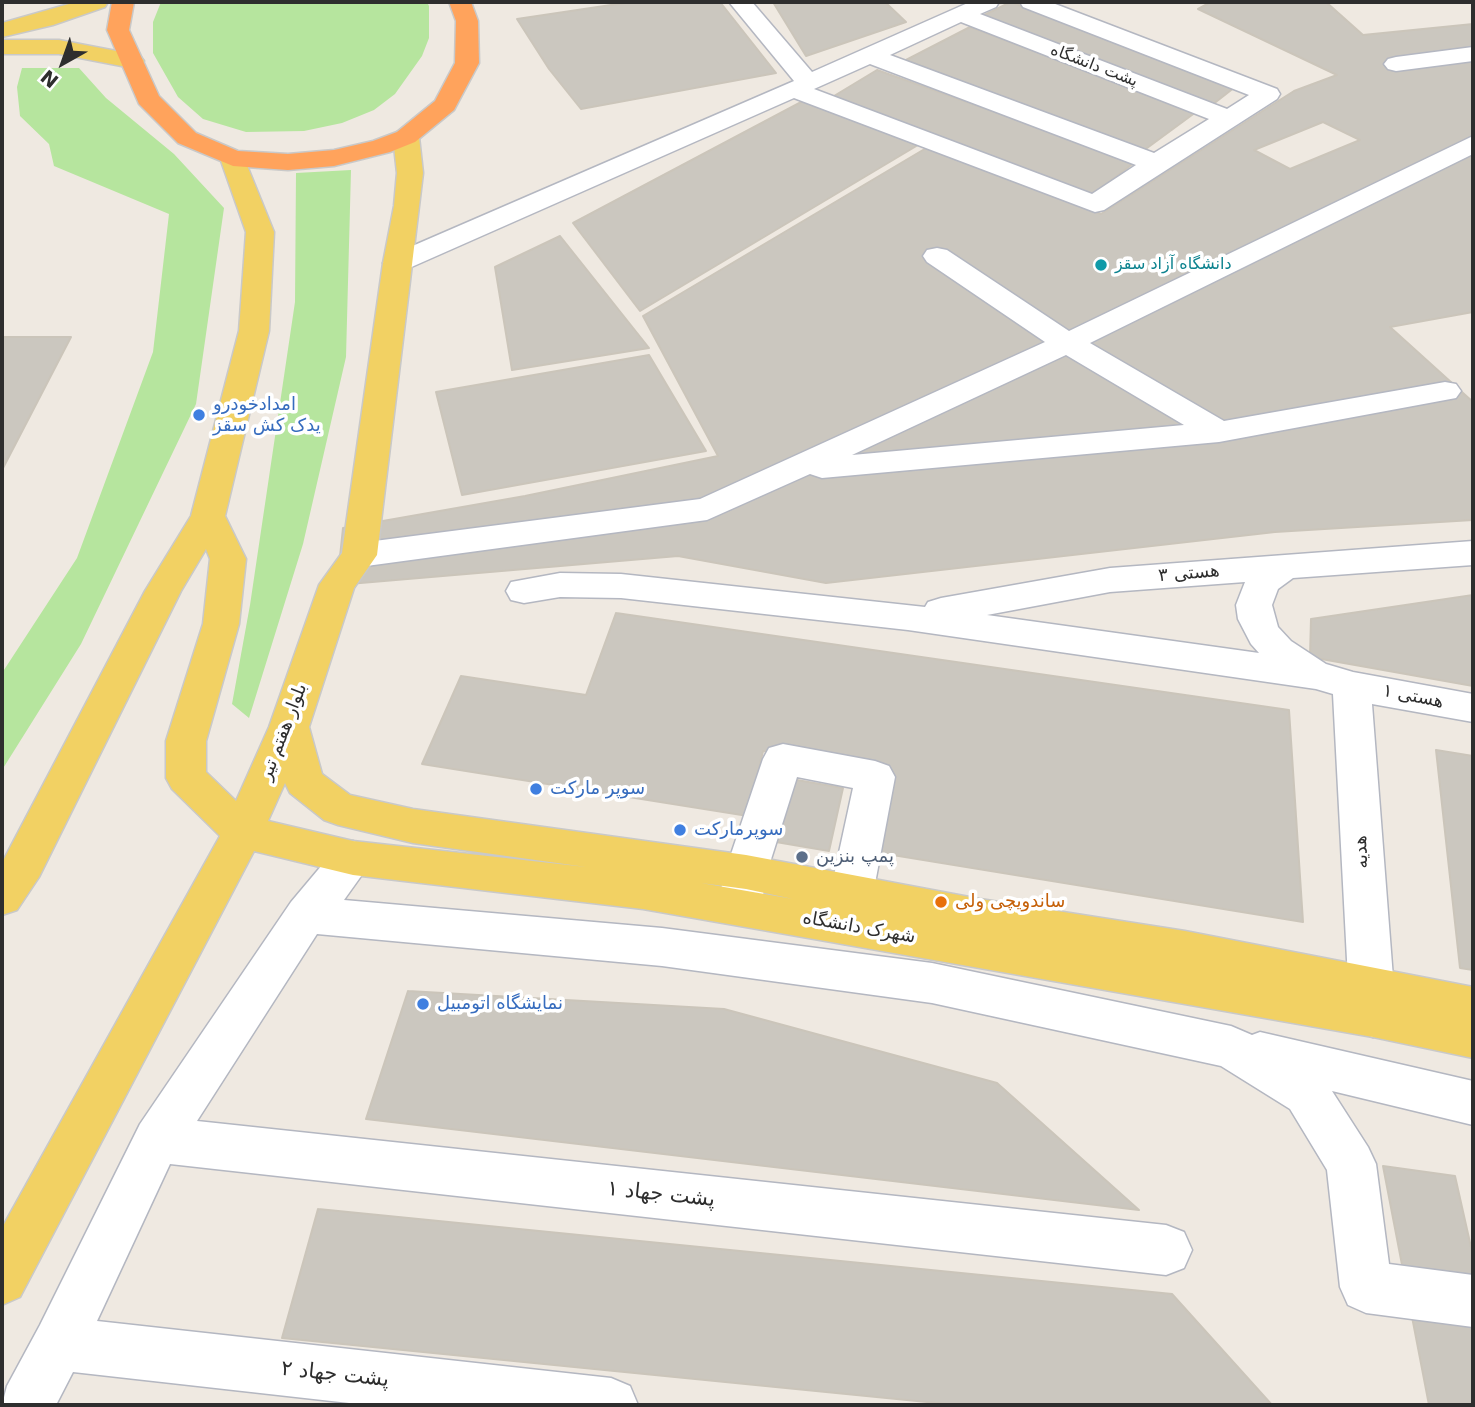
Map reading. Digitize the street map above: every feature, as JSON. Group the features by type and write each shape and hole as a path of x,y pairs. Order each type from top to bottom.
{"highway":[{"path":"123,2 118,30 148,99 187,138 233,158 288,162 334,158 381,147 406,137 445,105 467,63 467,21 460,2"}],"main road":[{"path":"2,30 45,20 97,2"},
{"path":"2,47 59,47 132,61"},
{"name":"بلوار هفتم تیر","path":"2,1279 243,832 289,727 337,585 359,555 397,263 407,206 410,173 406,137"},
{"path":"2,897 24,865 163,591 208,516 254,331 260,232 233,158"},
{"path":"208,516 228,559 220,624 186,741 186,778 243,832"},
{"path":"289,727 304,782 338,809 742,890"},
{"name":"شهرک دانشگاه","path":"243,832 353,858 643,891 742,890 1371,1002 1473,1037"},
{"path":"1371,1002 1473,1007"}],"street":[{"path":"740,2 800,85 1095,204 1268,94 1031,2"},
{"path":"397,263 633,162 988,2"},
{"name":"پشت دانشگاه","path":"960,14 1227,118"},
{"path":"1396,64 1473,54"},
{"path":"868,55 1156,163"},
{"path":"359,555 707,509 1066,343 1473,144"},
{"path":"937,256 1066,343 1219,432"},
{"path":"795,470 1219,432 1445,391"},
{"name":"هستی ۳","path":"908,618 1110,580 1473,553"},
{"path":"1286,566 1263,582 1254,605 1256,619 1278,650 1296,664 1335,680"},
{"name":"هستی ۱","path":"524,591 560,585 621,586 908,618 1335,680 1473,708"},
{"name":"هدیه","path":"1335,680 1371,1002"},
{"path":"742,890 783,759 875,777 849,909"},
{"path":"26,1405 59,1344 157,1140 306,915 353,858"},
{"path":"306,915 662,947 932,983 1231,1047 1473,1103"},
{"path":"1231,1047 1307,1094 1352,1164 1366,1287 1473,1301"},
{"name":"پشت جهاد ۱","path":"157,1140 1166,1250"},
{"name":"پشت جهاد ۲","path":"59,1344 611,1405"}],"green space":[{"path":"161,2 427,2 429,38 422,56 395,94 374,110 342,123 304,131 246,132 203,119 178,97 153,53 153,22"},
{"path":"22,68 79,68 106,98 174,154 224,208 196,404 81,644 2,770 2,673 77,558 153,352 169,214 54,166 49,144 20,116 17,87"},
{"path":"351,170 346,357 303,544 249,718 232,704 250,605 295,302 296,173"}],"building":[{"path":"631,2 720,2 776,73 581,109 549,69 517,19"},
{"path":"773,2 885,2 906,22 806,56"},
{"path":"1011,2 1235,87 1212,105 980,17"},
{"name":"دانشگاه آزاد سقز","path":"1211,2 1473,2 1473,520 1275,532 826,583 678,556 337,585 343,528 525,496 718,456 643,316 928,147 1101,214 1294,91 1337,75 1198,9"},
{"path":"1326,2 1473,2 1473,24 1363,35"},
{"path":"970,27 1196,112 1143,151 906,60"},
{"path":"877,70 1135,162 1091,196 829,99"},
{"path":"805,100 918,145 640,311 573,223"},
{"path":"1323,122 1360,140 1290,169 1254,150"},
{"path":"560,236 649,348 512,370 495,267"},
{"path":"1473,312 1473,402 1390,327"},
{"path":"2,337 71,337 2,470"},
{"path":"649,355 706,451 462,495 436,392"},
{"path":"1473,595 1473,686 1310,657 1311,619"},
{"path":"616,613 1289,710 1303,922 862,850 877,769 763,751 748,816 422,764 461,676 586,695"},
{"path":"1436,750 1473,756 1473,970 1460,968"},
{"path":"791,779 843,788 829,851 776,842"},
{"path":"408,991 724,1009 997,1083 1139,1210 366,1119"},
{"path":"1383,1166 1455,1176 1473,1256 1473,1405 1429,1405"},
{"path":"318,1209 1172,1294 1272,1405 957,1405 282,1338"}],"place":[{"name":"دانشگاه آزاد سقز","path":"1101,265"},
{"name":"امدادخودرو یدک کش سقز","path":"199,415"},
{"name":"سوپر مارکت","path":"536,789"},
{"name":"سوپرمارکت","path":"680,830"},
{"name":"پمپ بنزین","path":"802,857"},
{"name":"ساندویچی ولی","path":"941,902"},
{"name":"نمایشگاه اتومبیل","path":"423,1004"}]}
